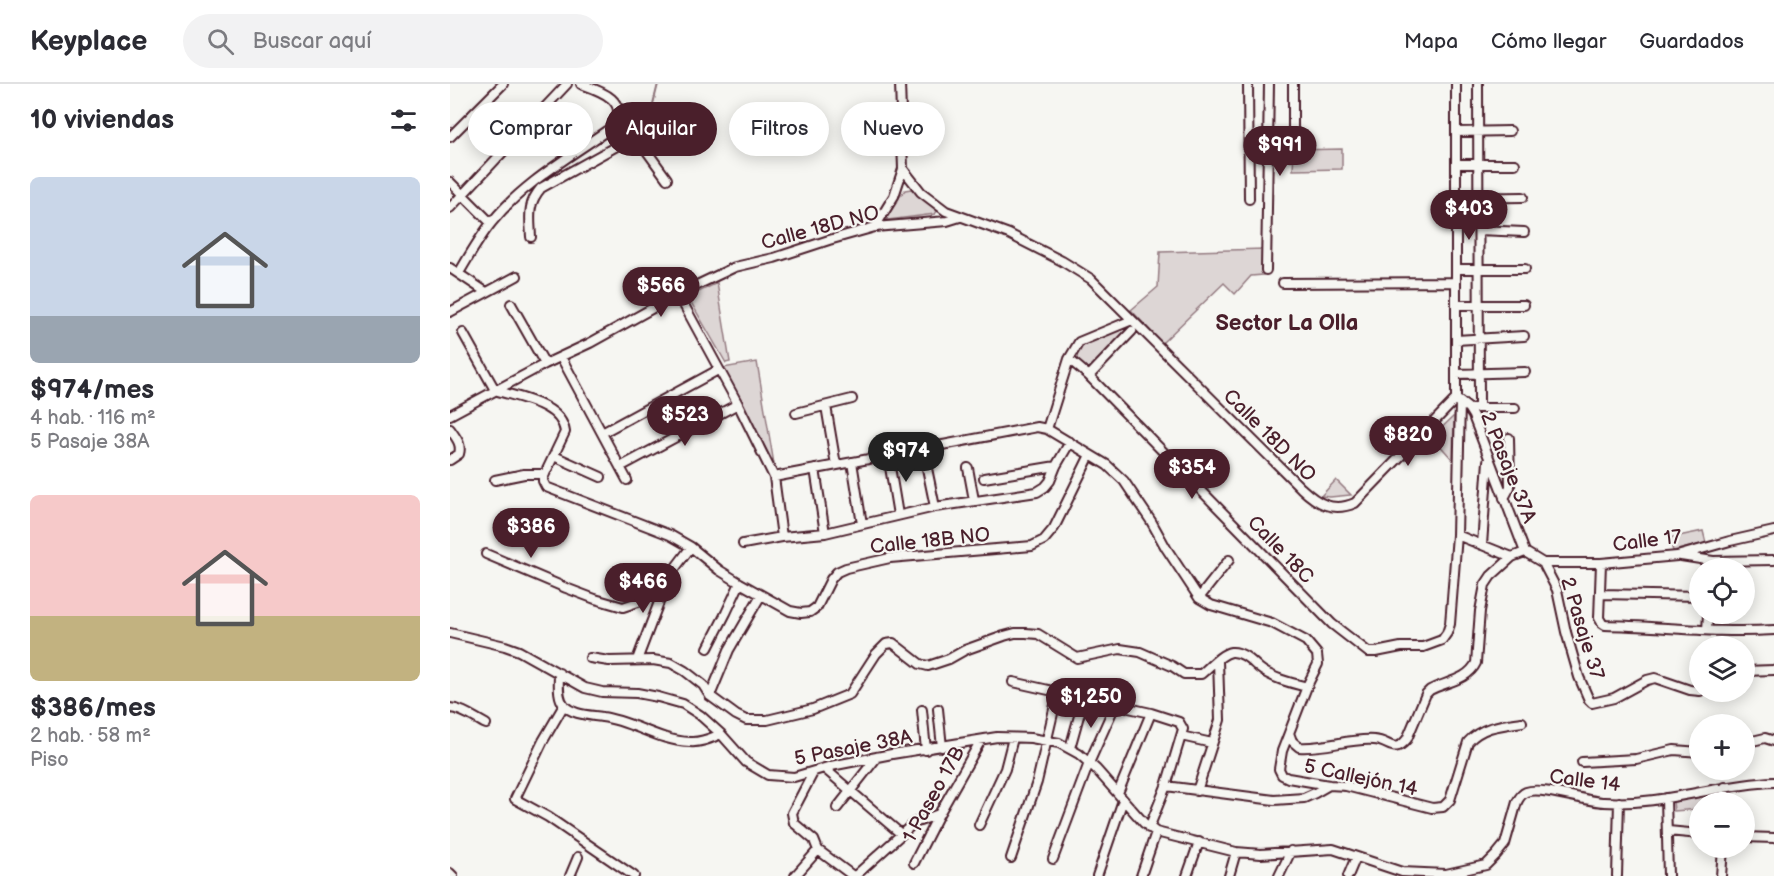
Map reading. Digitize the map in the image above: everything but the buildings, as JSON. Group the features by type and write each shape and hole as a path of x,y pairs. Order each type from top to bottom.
{"street":[{"path":"484,102 495,88 503,84"},
{"path":"550,102 567,84"},
{"path":"459,273 491,223 527,188 616,123 618,113 616,105 609,96 582,84"},
{"path":"875,227 894,196 903,169 900,84"},
{"path":"1248,84 1250,199"},
{"path":"1266,270 1269,84"},
{"path":"1268,154 1292,154 1294,146 1293,84"},
{"path":"1456,84 1457,535 1512,557"},
{"path":"1478,84 1479,408"},
{"path":"451,133 468,119"},
{"path":"1456,132 1510,131"},
{"path":"531,237 530,206 534,195 541,188 624,142 636,140 646,147 667,179"},
{"path":"450,208 499,156"},
{"path":"567,158 574,169"},
{"path":"1456,164 1515,164"},
{"path":"903,169 921,192 933,202 960,217"},
{"path":"450,182 491,223"},
{"path":"527,188 534,195"},
{"path":"1456,198 1524,197"},
{"name":"Calle 18D NO","path":"450,416 678,294 735,267 774,258 875,227 947,221 960,217 1009,234 1092,279 1313,499 1321,504 1344,506 1355,503 1458,401"},
{"path":"1479,230 1524,231"},
{"path":"450,268 486,292"},
{"path":"1456,269 1525,269"},
{"path":"450,312 517,276"},
{"path":"1283,283 1456,282"},
{"path":"678,294 738,404 774,477 782,537"},
{"path":"511,304 545,364"},
{"path":"1456,305 1524,305"},
{"path":"1047,429 1069,359 1079,342 1132,321"},
{"path":"1089,376 1132,331"},
{"path":"463,333 495,390 548,407 564,424 565,432 545,474 524,474 495,480"},
{"path":"1456,340 1524,336"},
{"path":"561,357 627,480"},
{"name":"Calle 18C","path":"1069,359 1089,376 1332,624 1368,652 1401,647 1423,647 1442,640 1450,624 1457,535"},
{"path":"602,433 718,370"},
{"path":"1456,374 1525,372"},
{"path":"796,412 852,399"},
{"name":"2 Pasaje 37A","path":"1458,401 1468,408 1473,416 1525,552"},
{"path":"620,467 738,404"},
{"path":"826,406 836,465"},
{"path":"1468,408 1515,408"},
{"path":"774,477 1037,428 1047,429 1107,465 1124,481 1199,598 1211,605 1272,623 1306,641 1317,654 1318,664 1289,733 1292,741 1299,747 1318,747 1361,740 1377,740 1394,747 1403,744 1426,694 1430,690 1464,676 1473,669 1476,663 1480,611 1485,585 1491,576 1512,557 1525,552 1543,564"},
{"path":"450,429 459,442 460,449 459,454 450,459"},
{"path":"1504,498 1510,487 1509,438"},
{"path":"743,544 825,533 935,507 1037,492 1050,481 1070,442"},
{"path":"923,449 935,507"},
{"name":"Calle 18B NO","path":"545,474 543,481 549,490 670,535 691,547 740,584 790,611 801,613 810,612 817,607 831,579 846,568 890,558 1032,546 1044,540 1054,528 1090,454"},
{"path":"888,455 898,515"},
{"path":"554,456 601,477"},
{"path":"1482,545 1489,456"},
{"path":"852,462 862,524"},
{"path":"984,478 1056,466"},
{"path":"968,468 974,500"},
{"path":"815,469 825,533"},
{"name":"Calle 17","path":"1543,564 1601,563 1677,556 1774,531"},
{"path":"486,554 566,588 623,607 638,602 660,588 691,547"},
{"path":"1677,556 1689,559"},
{"path":"1199,598 1229,560"},
{"path":"1755,562 1774,560"},
{"path":"1601,563 1599,618 1605,625 1741,632 1774,630"},
{"name":"2 Pasaje 37","path":"1543,564 1557,590 1579,677 1592,703 1614,699 1647,680 1655,678 1689,690"},
{"path":"637,660 664,590 664,582"},
{"path":"708,648 740,584"},
{"path":"1601,594 1689,596"},
{"path":"710,696 729,650 761,595"},
{"path":"1707,624 1707,630"},
{"name":"5 Pasaje 38A","path":"450,633 519,651 585,688 602,692 637,693 683,704 700,715 721,734 746,762 768,775 794,777 831,766 997,737 1031,738 1059,743 1070,748 1089,763 1153,830"},
{"path":"590,658 609,661 653,660 670,663 685,671 703,685 710,696 746,720 767,720 813,709 850,694 876,654 886,644 893,643 920,664 928,666 949,659 965,650 1015,633 1038,634 1077,658 1120,648 1137,652 1172,666 1184,674 1201,674 1224,654 1233,651 1247,657 1260,669 1307,687"},
{"path":"1197,791 1220,720 1218,661"},
{"path":"1755,671 1774,670"},
{"path":"559,673 560,698 564,705 581,714 614,718 661,738 701,742 721,734"},
{"path":"1013,682 1150,713 1179,722 1183,729 1140,876"},
{"path":"1011,858 1037,782 1058,692"},
{"path":"1070,748 1084,698"},
{"path":"564,705 543,741 515,799 548,818 634,876"},
{"path":"1053,859 1089,763 1115,705"},
{"path":"450,708 465,712 486,724"},
{"path":"938,709 942,747"},
{"path":"922,710 926,750"},
{"path":"1097,876 1120,796 1150,713"},
{"name":"5 Callejón 14","path":"1289,733 1279,764 1282,775 1288,778 1374,792 1410,804 1432,808 1443,807 1450,800 1468,742 1475,734 1494,727 1522,722"},
{"path":"1181,736 1212,743"},
{"path":"979,825 1005,769 1012,738"},
{"path":"1755,740 1765,738 1774,741"},
{"name":"1 Paseo 17B","path":"914,863 981,741"},
{"path":"1582,762 1636,759 1674,750 1689,751"},
{"path":"837,808 877,757"},
{"path":"825,769 901,834"},
{"path":"813,772 792,813 792,818 794,823 814,840 818,850 854,876 914,823 939,814"},
{"name":"Calle 14","path":"1486,865 1505,843 1517,802 1527,792 1545,790 1602,802 1618,802 1658,800 1725,787 1774,783"},
{"path":"1166,786 1289,800 1304,798 1329,785"},
{"path":"1725,787 1725,792"},
{"path":"1666,798 1668,876"},
{"path":"1617,876 1618,802"},
{"path":"1153,830 1236,852 1261,854 1333,849 1402,872 1446,873 1486,865 1486,876"},
{"path":"1668,831 1689,833"},
{"path":"1755,837 1774,838"},
{"path":"1187,876 1198,843"},
{"path":"795,876 818,850"},
{"path":"1279,876 1291,851"},
{"path":"1229,876 1236,852"},
{"path":"570,876 578,857"},
{"path":"1348,876 1356,857"},
{"path":"1721,876 1722,858"},
{"path":"450,873 453,876"}],"shaded area":[{"path":"1342,149 1342,169 1293,170 1294,150"},
{"path":"911,189 938,210 935,214 888,220 885,215 905,190"},
{"path":"1264,249 1263,275 1251,276 1235,294 1224,283 1162,343 1131,310 1158,287 1160,252"},
{"path":"717,283 730,362 726,363 688,297"},
{"path":"1129,324 1134,329 1089,374 1077,361 1079,344"},
{"path":"757,362 774,464 723,368"},
{"path":"1454,416 1453,460 1435,440 1438,437 1435,434"},
{"path":"1336,480 1351,495 1321,496"},
{"path":"1703,531 1706,543 1673,551 1669,538"},
{"path":"1689,798 1689,810 1674,811 1673,801"}],"waterway":[{"path":"654,102 658,84"}],"district":[{"name":"Sector La Olla","path":"1287,322"}]}
